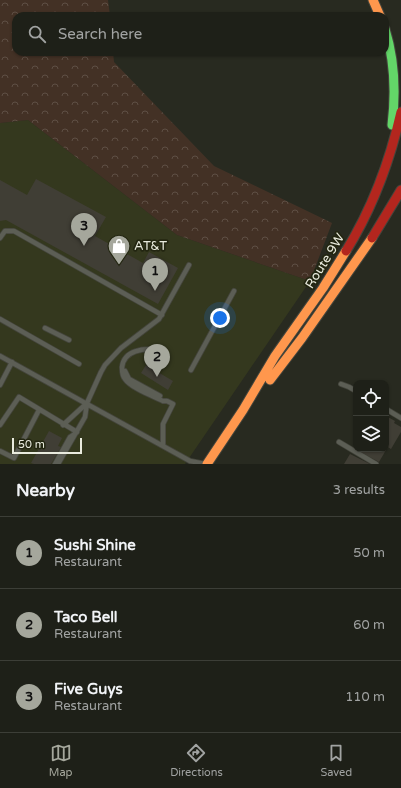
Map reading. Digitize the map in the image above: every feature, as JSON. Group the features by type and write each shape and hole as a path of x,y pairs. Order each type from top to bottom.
{"main road":[{"path":"373,0 378,12"},
{"path":"386,165 394,111 395,87 393,59 389,44"},
{"name":"Route 9W","path":"206,464 244,410 276,356 323,288 357,233 372,202 386,165 401,112"},
{"name":"Route 9W","path":"244,410 289,356 361,255 388,214 401,190"}],"lane":[{"path":"0,238 5,231 14,231 162,315"},
{"path":"58,464 85,417 87,403 101,372 109,360 121,348 156,322 162,315 189,265"},
{"path":"191,370 234,291"},
{"path":"0,319 79,364"},
{"path":"45,328 69,340"},
{"path":"157,350 139,353 130,358 126,363 125,374 129,379 173,404 163,424 163,446"},
{"path":"0,356 190,461 206,464"},
{"path":"0,385 12,362"},
{"path":"341,384 353,389"},
{"path":"0,426 19,397 63,425 77,432"},
{"path":"63,425 87,403"},
{"path":"0,451 14,458 39,410"},
{"path":"389,411 401,418"},
{"path":"55,464 70,437 77,432"},
{"path":"339,442 376,464"}],"shaded area":[{"path":"28,120 177,235 310,281 185,464 0,464 0,123"}],"green space":[{"path":"0,0 108,0 110,12 12,12 12,56 113,56 114,62 214,166 332,223 310,281 177,235 28,120 0,123"}],"building":[{"path":"36,179 106,217 95,236 143,263 149,252 178,268 158,304 6,220 0,221 0,180 27,195"},
{"path":"146,365 173,381 168,390 141,373"},
{"path":"389,418 401,427 401,432 391,449 389,448"},
{"path":"49,431 62,438 58,446 61,447 51,464 31,463"},
{"path":"360,452 385,452 379,462"},
{"path":"350,454 370,464 344,464"}],"traffic: fast":[{"path":"389,45 394,77 392,125"}],"traffic: slow":[{"path":"373,0 378,12"},
{"path":"270,380 302,338 372,238"},
{"path":"207,464 243,410 275,356 323,288 346,251"}],"traffic: jam":[{"path":"346,251 364,218 379,184 386,166 401,112"},
{"path":"372,238 401,190"}],"place":[{"name":"Five Guys","path":"84,246"},
{"name":"AT&T","path":"119,266"},
{"name":"Sushi Shine","path":"155,291"},
{"name":"Taco Bell","path":"157,377"}]}
